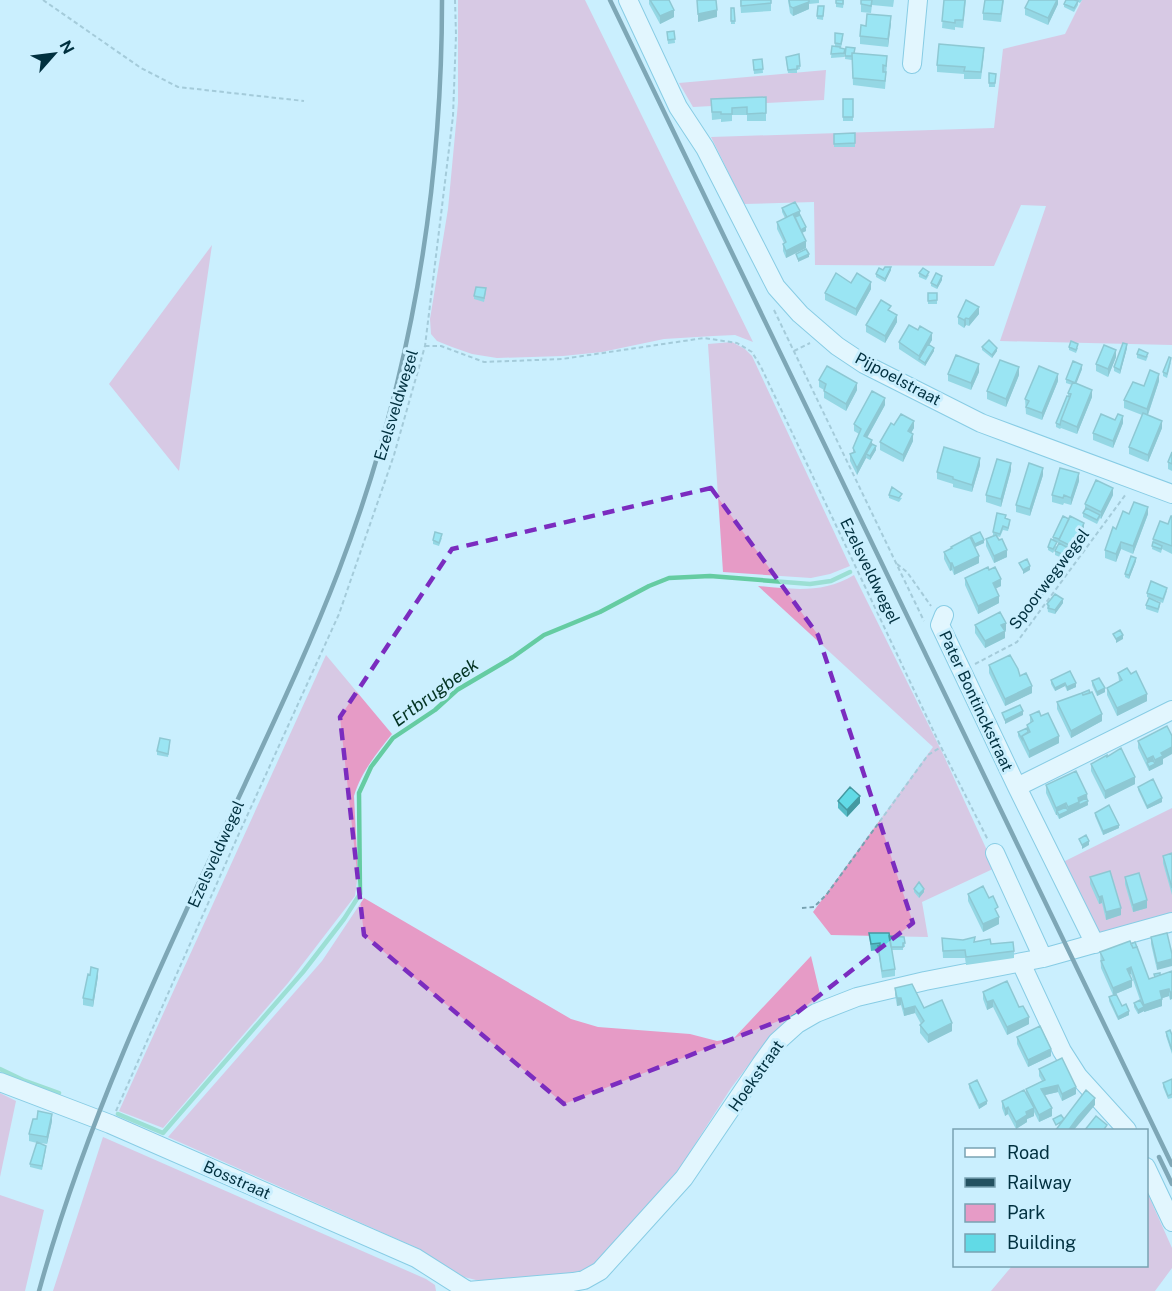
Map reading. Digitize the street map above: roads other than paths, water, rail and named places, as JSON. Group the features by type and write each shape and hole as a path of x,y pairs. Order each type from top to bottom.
{"street":[{"name":"Pijpoelstraat","path":"628,0 678,107 705,148 776,287 800,314 837,346 864,364 981,423 1172,494"},
{"path":"912,64 918,0"},
{"name":"Pater Bontinckstraat","path":"937,621 1095,944"},
{"name":"Pater Bontinckstraat","path":"1017,787 1172,710"},
{"path":"995,853 1043,958"},
{"name":"Hoekstraat","path":"468,1291 573,1282 584,1280 600,1271 684,1178 777,1042 797,1024 816,1013 857,997 1043,958 1172,922"},
{"path":"1021,963 1062,1051 1094,1096 1126,1128"},
{"name":"Bosstraat","path":"0,1082 110,1124 416,1258 468,1291"},
{"path":"1148,1171 1172,1222"}],"waterway":[{"name":"Ertbrugbeek","path":"118,1114 163,1133 303,972 344,919 360,894 359,793 371,767 393,738 435,710 457,690 513,657 544,635 600,612 669,578 710,576 810,584 831,581 850,572"},
{"path":"0,1069 59,1093"}],"railway":[{"path":"39,1291 59,1225 105,1096 187,908 306,651 364,501 385,431 417,290 436,146 442,0"},
{"path":"610,0 1172,1165"},
{"path":"1159,1157 1172,1184"}]}
